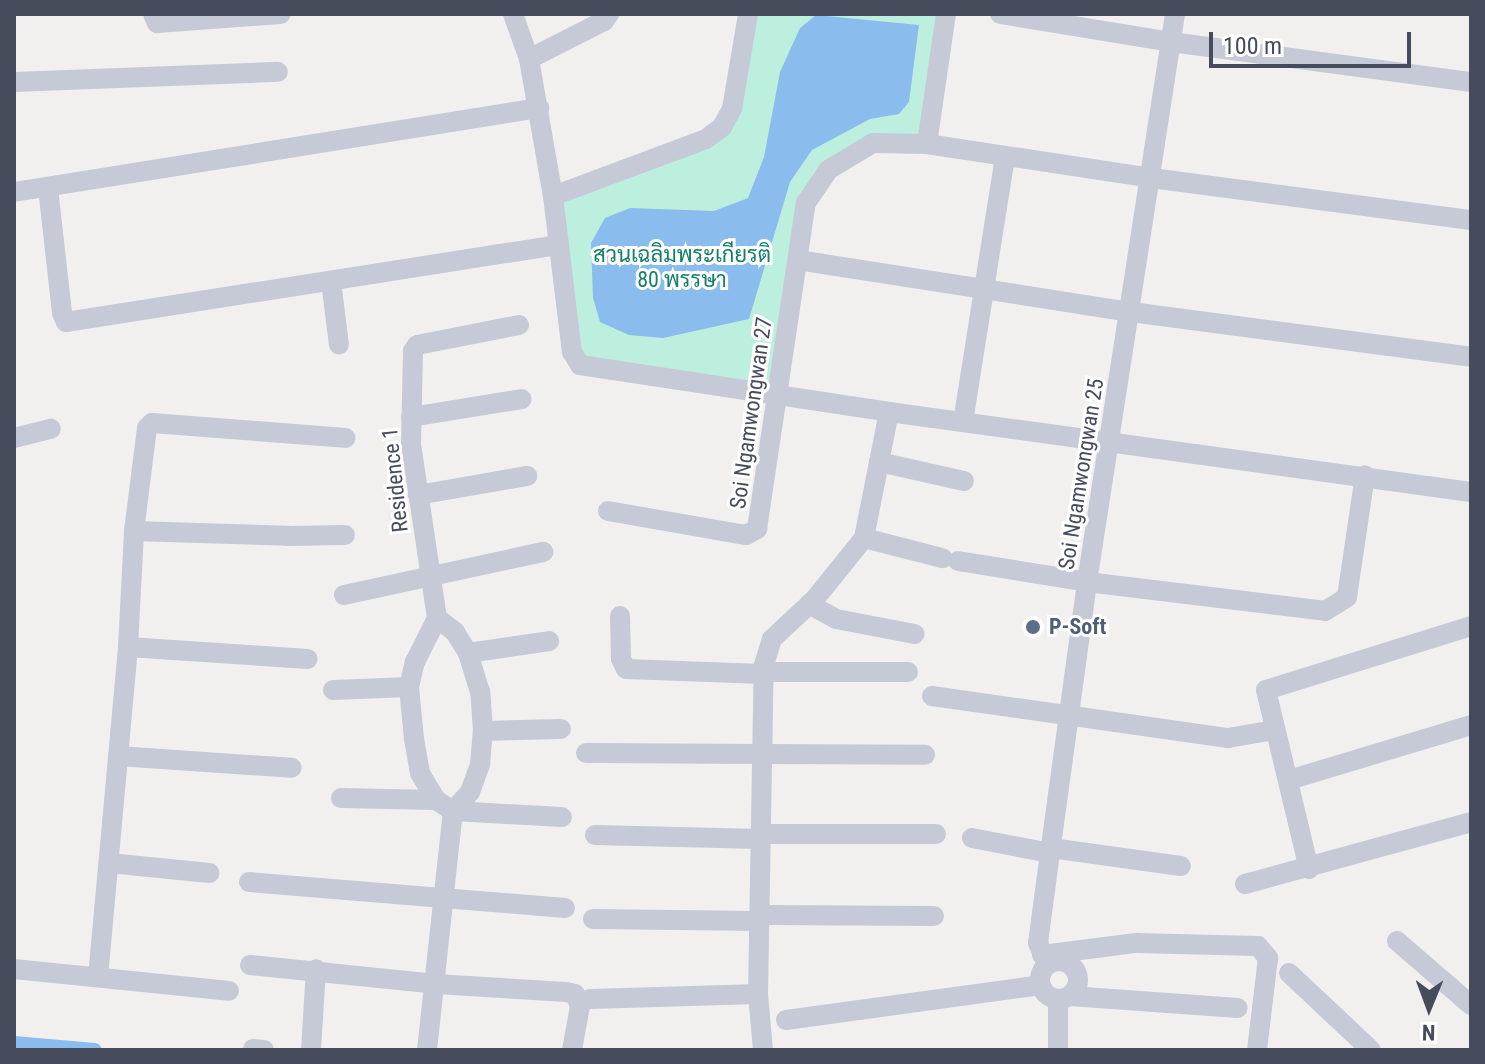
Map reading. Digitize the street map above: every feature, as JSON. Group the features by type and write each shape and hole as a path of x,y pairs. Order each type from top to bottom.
{"street":[{"path":"153,14 157,23 281,14"},
{"path":"513,14 529,59 539,108 577,363 889,412 1365,475 1471,492"},
{"path":"529,59 604,21 609,14"},
{"path":"553,196 706,139 722,127 732,109 748,14"},
{"path":"927,144 946,14"},
{"path":"1000,14 1171,42 1471,82"},
{"name":"Soi Ngamwongwan 25","path":"1042,954 1051,850 1087,582 1112,441 1175,14"},
{"path":"14,82 278,72"},
{"path":"14,192 539,108"},
{"name":"Soi Ngamwongwan 27","path":"608,511 746,535 757,529 806,203 828,170 873,143 927,144 1151,178 1471,220"},
{"path":"963,422 1005,156"},
{"path":"48,188 62,313 66,322 559,245"},
{"path":"798,260 1131,312 1471,357"},
{"path":"331,281 339,345"},
{"name":"Residence 1","path":"437,618 418,495 411,417 413,351 417,345 519,325"},
{"path":"411,417 522,399"},
{"path":"763,1050 758,994 763,673 772,639 809,604 849,560 864,538 889,412"},
{"path":"98,977 144,435 152,423 345,438"},
{"path":"14,438 51,429"},
{"path":"879,462 964,481"},
{"path":"864,538 950,559 1087,582 1325,611 1347,597 1365,475"},
{"path":"418,495 527,476"},
{"path":"134,531 345,535"},
{"path":"344,595 543,552"},
{"path":"809,604 836,619 915,634"},
{"path":"620,616 621,659 626,669 763,673 908,672"},
{"path":"427,1050 446,898 444,806 420,773 409,687 415,662 437,618 455,632 468,653 480,692 483,731 480,764 470,792 444,806"},
{"path":"1309,869 1289,780 1265,695 1269,686 1471,626"},
{"path":"468,653 549,641"},
{"path":"128,647 308,659"},
{"path":"333,690 409,687"},
{"path":"932,696 1228,738 1274,730"},
{"path":"1289,780 1471,725"},
{"path":"483,731 561,729"},
{"path":"586,753 925,755"},
{"path":"118,756 292,768"},
{"path":"341,798 562,817"},
{"path":"1245,884 1471,823"},
{"path":"595,835 761,837 936,834"},
{"path":"972,838 1181,866"},
{"path":"109,863 210,873"},
{"path":"249,882 565,908"},
{"path":"593,919 934,916"},
{"path":"1397,941 1471,1005"},
{"path":"1042,954 1136,943 1258,946 1268,958 1257,1050"},
{"path":"1042,954 1040,985 1047,995 1238,1008"},
{"path":"1042,954 1064,961 1074,969 1077,986 1064,997 1058,1050"},
{"path":"250,965 575,994 580,1006 572,1050"},
{"path":"14,969 229,991"},
{"path":"311,1050 316,969"},
{"path":"1289,973 1367,1049"},
{"path":"786,1020 1040,985"},
{"path":"590,999 758,994"}],"green space":[{"name":"สวนเฉลิมพระเกียรติ 80 พรรษา","path":"752,14 949,14 930,141 821,164 774,388 577,361 558,198 724,131"}],"water":[{"path":"816,15 919,25 909,102 899,114 870,119 812,150 790,182 749,319 663,338 629,335 600,322 593,298 591,243 605,218 630,208 714,211 748,198 764,157 780,72 800,28"}],"waterway":[{"path":"14,1043 95,1050"}],"place":[{"name":"P-Soft","path":"1033,627"}]}
